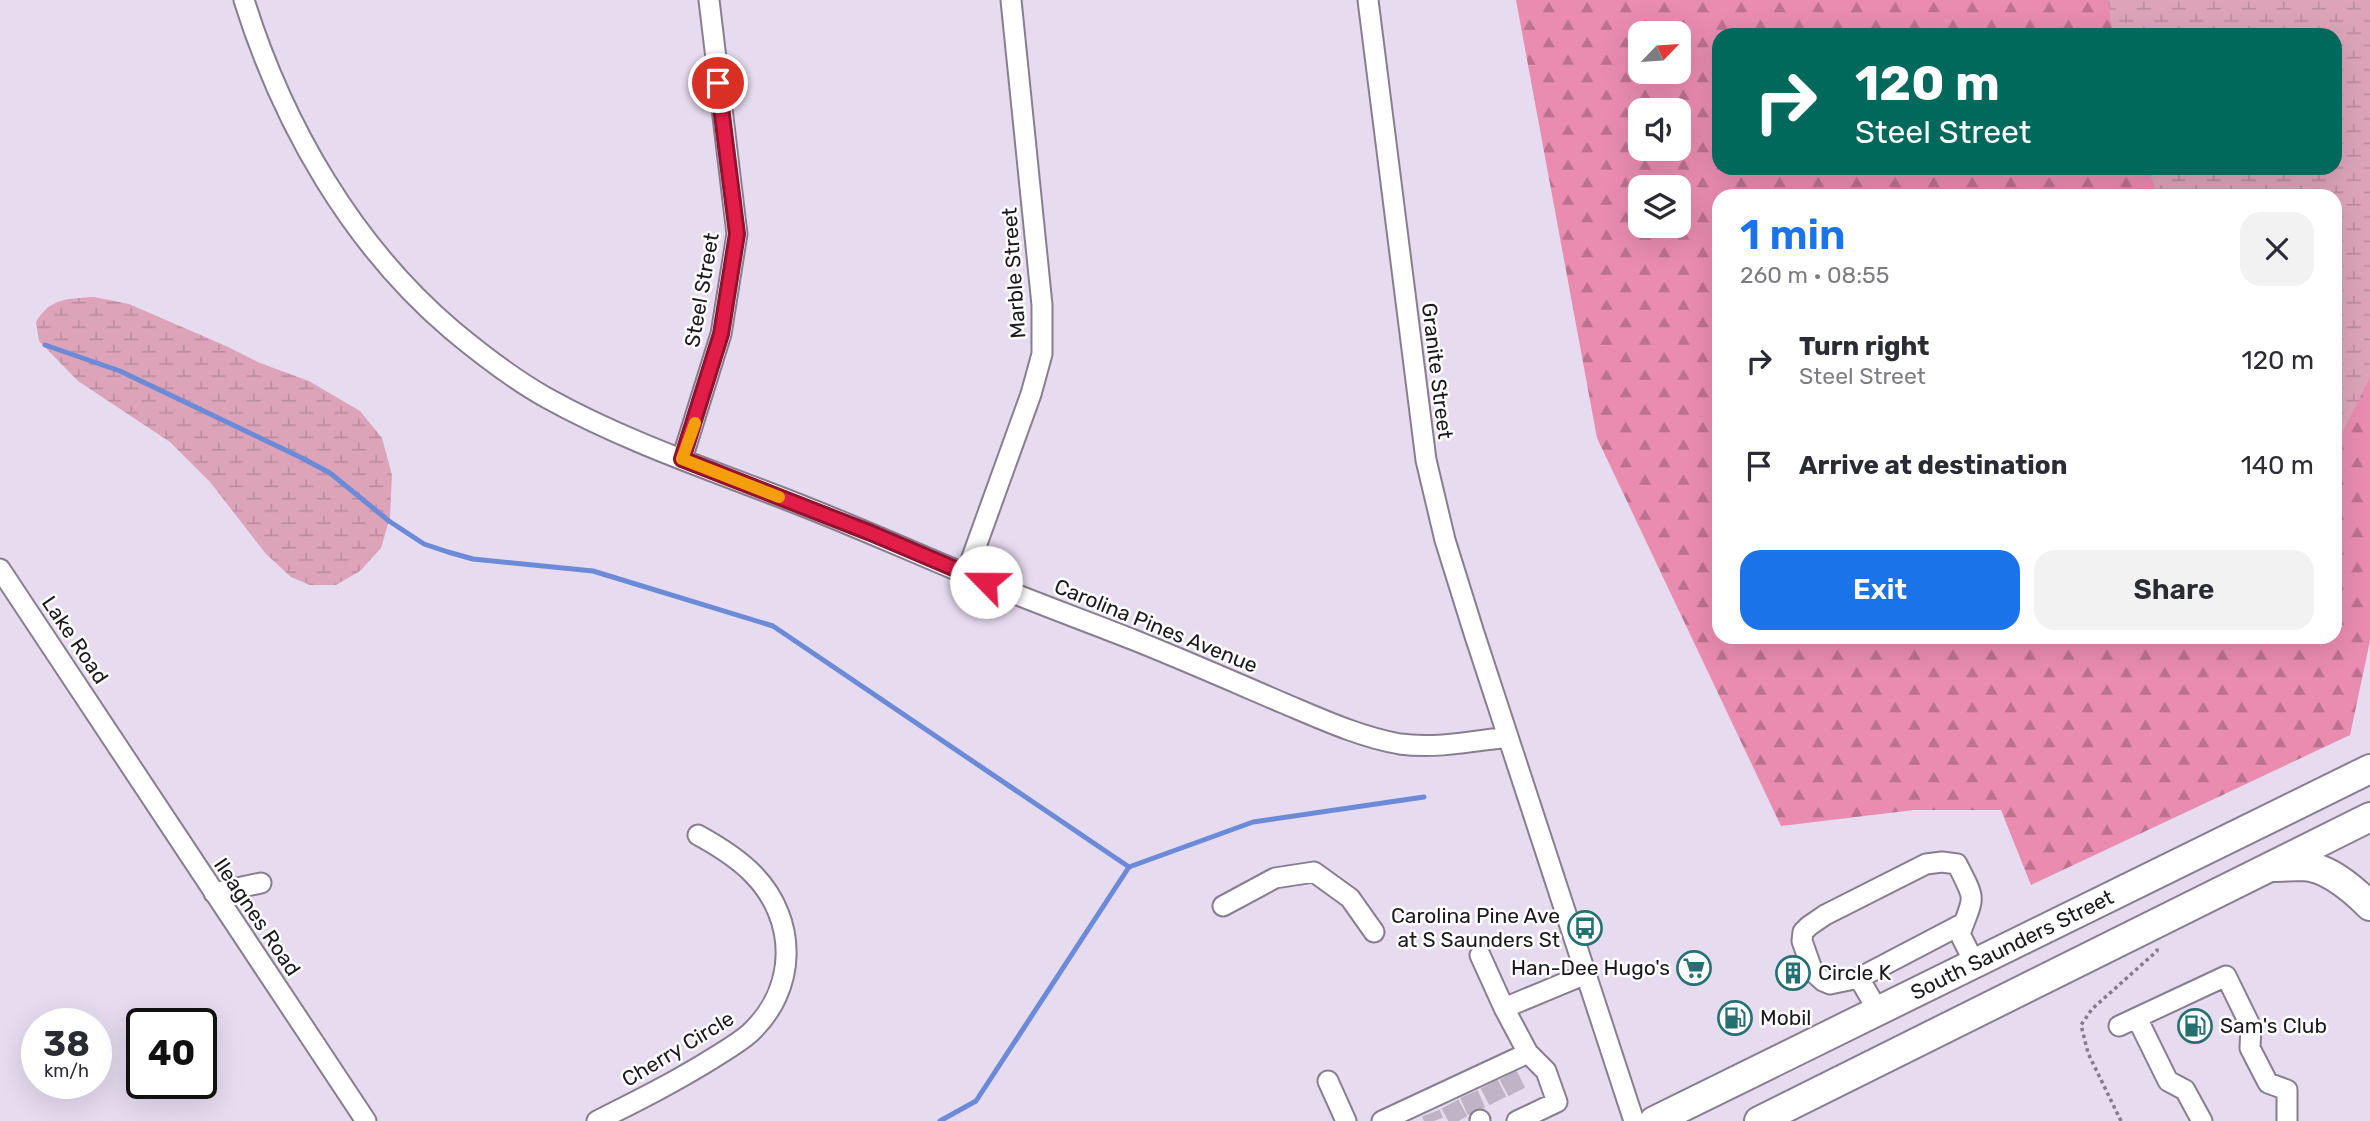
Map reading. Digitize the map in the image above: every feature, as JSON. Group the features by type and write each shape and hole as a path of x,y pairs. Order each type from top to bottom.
{"highway":[{"name":"South Saunders Street","path":"1654,1121 2370,769"},
{"name":"South Saunders Street","path":"1759,1121 2370,817"},
{"path":"2268,868 2311,867 2329,874 2353,889 2370,906"}],"street":[{"name":"Carolina Pines Avenue","path":"244,0 265,60 300,134 340,204 391,270 447,326 510,375 576,413 682,459 1132,639 1321,719 1401,744 1428,745 1508,737"},
{"name":"Steel Street","path":"682,459 721,334 737,234 709,0"},
{"name":"Marble Street","path":"966,574 1031,394 1041,354 1042,305 1011,0"},
{"name":"Granite Street","path":"1368,0 1426,460 1445,540 1508,737"},
{"name":"Lake Road","path":"0,569 112,736"},
{"name":"Ileagnes Road","path":"112,736 366,1121"},
{"path":"1508,737 1634,1121"},
{"name":"Cherry Circle","path":"597,1121 695,1070 750,1033 768,1012 786,972 785,931 778,907 753,873 729,853 698,835"},
{"path":"1964,923 1859,978 1830,984 1813,972 1802,941 1803,932 1825,915 1926,864 1942,862 1957,864 1971,891 1971,911 1960,934 1975,964"},
{"path":"1223,906 1275,878 1314,872 1350,898 1374,932"},
{"path":"214,894 261,883"},
{"path":"1480,955 1504,1009 1528,1053 1546,1071 1557,1102 1516,1113"},
{"path":"1504,1009 1586,974"},
{"path":"2202,1121 2185,1090 2168,1081 2128,1022 2226,976 2251,1027 2250,1048 2268,1083 2287,1090 2287,1121"},
{"path":"1859,978 1878,1011"},
{"path":"1382,1121 1406,1116 1428,1107 1506,1070 1528,1053"},
{"path":"1328,1081 1346,1121"}],"green space":[{"path":"1516,0 2370,0 2370,641 2350,735 2031,885 2001,810 1914,810 1781,826 1597,438"},
{"path":"2108,0 2370,0 2370,378 2342,433 2342,189 2156,189 2150,175 2342,175 2342,28 2112,28"},
{"path":"94,297 129,304 260,363 309,381 360,411 382,438 392,475 390,517 381,548 360,571 336,585 310,585 291,577 266,554 210,482 170,442 78,381 39,341 36,322 48,308 61,301"}],"waterway":[{"path":"45,345 120,371 302,458 330,473 389,521 424,544 473,559 593,571 773,626 1129,867"},
{"path":"940,1121 976,1101 1129,867 1253,822 1424,797"}],"tunnel":[{"path":"1508,1075 1521,1100"},
{"path":"1489,1084 1502,1109"},
{"path":"1469,1094 1480,1120"},
{"path":"1450,1104 1459,1121"},
{"path":"1431,1113 1434,1121"}],"slow traffic":[{"path":"695,423 682,459 779,497"}],"place":[{"name":"Carolina Pine Ave at S Saunders St","path":"1585,928"},
{"name":"Han-Dee Hugo's","path":"1694,968"},
{"name":"Circle K","path":"1793,973"},
{"name":"Mobil","path":"1735,1018"},
{"name":"Sam's Club","path":"2195,1026"}],"route":[{"path":"718,83 737,234 721,334 682,459 871,533 986,582"}]}
